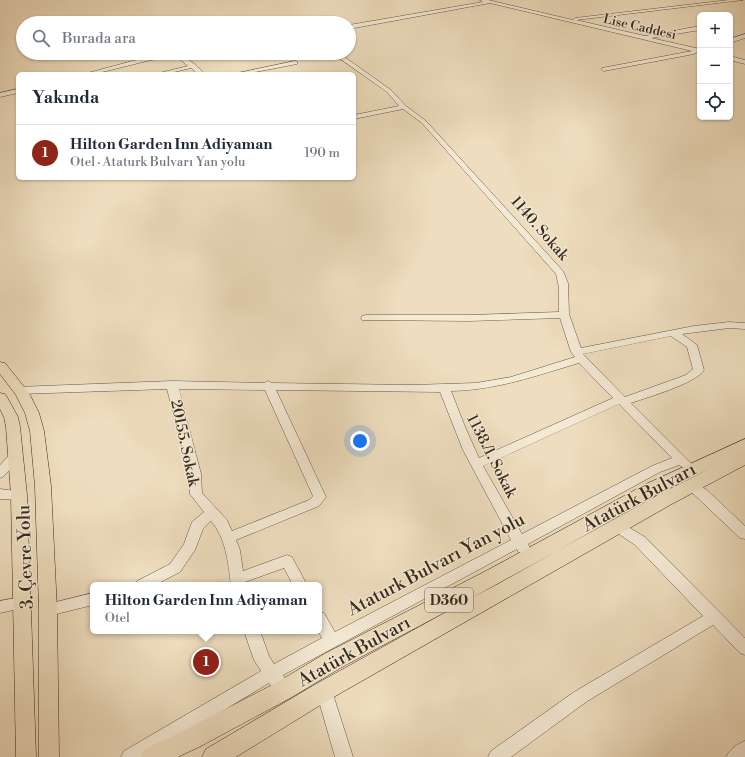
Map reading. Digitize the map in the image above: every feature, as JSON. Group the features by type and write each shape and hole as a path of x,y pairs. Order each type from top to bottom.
{"highway":[{"name":"Atatürk Bulvarı","path":"153,757 193,738 284,690 524,549 606,514 687,472 745,445"},
{"name":"Atatürk Bulvarı","path":"214,757 324,691 618,526 687,472 745,458"},
{"path":"164,757 193,738"}],"main road":[{"name":"3. Çevre Yolu","path":"0,366 20,390 30,409 37,431 43,486 48,610 49,757"},
{"name":"3. Çevre Yolu","path":"0,397 11,417 19,495 11,605 26,757"}],"street":[{"name":"Lise Caddesi","path":"482,0 691,50 697,50"},
{"path":"564,19 741,0"},
{"path":"578,23 582,20 745,1"},
{"path":"356,26 490,2"},
{"path":"640,38 697,28"},
{"path":"733,40 745,36"},
{"path":"604,68 697,51"},
{"path":"733,59 745,62"},
{"path":"96,72 150,60"},
{"path":"186,60 200,72"},
{"name":"1140. Sokak","path":"345,60 389,91 404,107 424,122 455,154 560,273 564,289 564,315 578,356 622,401 687,472 702,494 745,534"},
{"path":"247,72 295,63"},
{"path":"167,72 194,66"},
{"path":"0,95 16,91"},
{"path":"356,116 404,107"},
{"path":"366,318 469,318 564,315"},
{"path":"20,390 172,385 268,385 412,389 495,384 529,376 578,356 673,333 729,325 745,326"},
{"path":"476,464 622,401 690,377 699,370 692,345 673,333"},
{"name":"20155. Sokak","path":"172,385 194,474 196,494 222,524 233,550 238,582"},
{"path":"227,538 314,503 320,497 268,385"},
{"name":"1138./1. Sokak","path":"444,388 450,406 476,464 524,549"},
{"path":"0,473 16,455"},
{"path":"0,494 19,495"},
{"path":"148,582 175,568 190,546 197,526 212,512"},
{"path":"618,526 640,541 745,648"},
{"name":"Ataturk Bulvarı Yan yolu","path":"130,757 272,673 332,641 524,549"},
{"path":"238,582 287,561 298,582"},
{"path":"48,610 90,600"},
{"path":"497,757 580,697 714,617"},
{"path":"322,623 332,641"},
{"path":"253,634 262,660 284,690"},
{"path":"324,691 344,757"},
{"path":"735,757 745,749"}],"place":[{"name":"Hilton Garden Inn Adiyaman","path":"206,662"}]}
